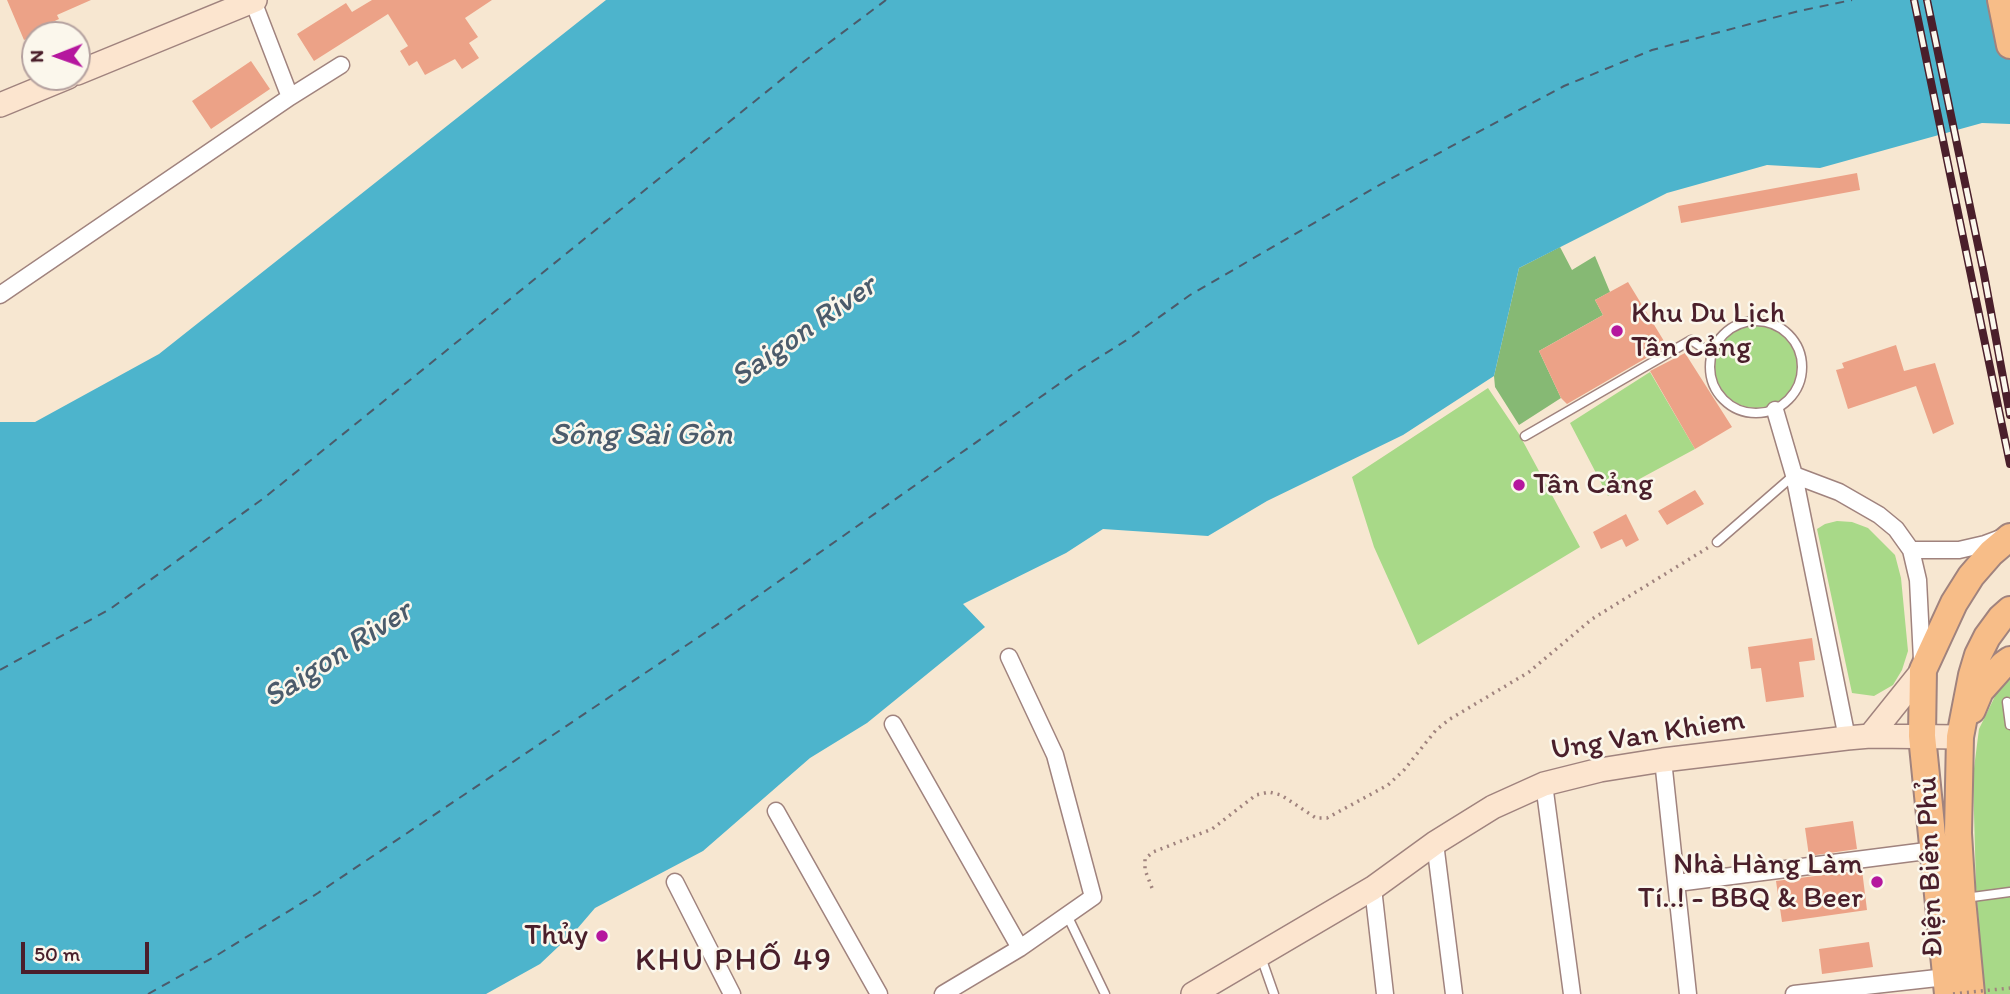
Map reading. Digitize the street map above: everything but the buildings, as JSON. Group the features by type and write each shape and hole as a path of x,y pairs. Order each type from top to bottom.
{"main road":[{"path":"2001,0 2010,46"},
{"path":"91,67 254,1"},
{"path":"0,105 34,91"},
{"path":"1858,737 1923,670 1954,603 1971,576 2010,536"},
{"path":"1961,737 1978,655 1987,636 2010,610"},
{"path":"1961,737 1980,691 2010,660"},
{"name":"Điện Biên Phủ","path":"1923,670 1922,736 1949,988"},
{"name":"Ung Van Khiem","path":"1193,994 1373,888 1435,843 1493,807 1544,784 1662,760 1858,737 1961,737"},
{"name":"Điện Biên Phủ","path":"1961,737 1958,833 1971,994"}],"street":[{"path":"254,1 290,97"},
{"path":"0,295 341,65"},
{"path":"1775,410 1794,475 1858,737"},
{"path":"1794,475 1839,492 1879,514 1896,528 1911,550 1918,580 1923,670"},
{"path":"1911,550 1959,550 2010,536"},
{"path":"943,994 1020,948 1093,897 1055,755 1009,657"},
{"path":"893,724 1020,948"},
{"path":"1662,760 1688,994"},
{"path":"1544,784 1572,994"},
{"path":"776,811 879,994"},
{"path":"1435,843 1454,994"},
{"path":"1677,883 1934,850"},
{"path":"674,882 732,994"},
{"path":"1373,888 1385,994"},
{"path":"1794,994 1949,988"}],"lane":[{"path":"1761,321 1779,327 1791,337 1799,351 1802,367 1800,382 1793,396 1775,410 1748,413 1723,399 1714,385 1710,370 1712,354 1719,340 1730,329 1761,321"},
{"path":"1524,436 1691,340 1712,354"},
{"path":"1717,542 1794,475"},
{"path":"2007,702 2010,725"},
{"path":"1962,899 2010,892"},
{"path":"1067,915 1105,994"},
{"path":"1260,954 1274,994"}],"path":[{"path":"1152,888 1145,870 1145,859 1153,852 1212,829 1256,795 1281,795 1316,818 1327,818 1388,785 1404,770 1436,730 1450,719 1529,672 1592,619 1717,542"},
{"path":"1949,988 2010,988"}],"green space":[{"path":"1560,247 1572,270 1595,256 1610,292 1595,300 1603,315 1539,351 1561,398 1519,425 1495,387 1494,376 1519,268"},
{"path":"1756,326 1772,330 1785,338 1793,351 1797,367 1793,383 1785,396 1772,404 1756,408 1740,404 1727,396 1719,383 1715,367 1719,351 1727,338 1740,330"},
{"path":"1650,372 1695,449 1608,496 1570,423"},
{"path":"1488,388 1519,434 1580,547 1418,645 1374,547 1352,477"},
{"path":"1837,521 1852,522 1868,528 1895,555 1901,578 1908,651 1902,670 1893,685 1874,696 1852,693 1817,529"},
{"path":"2010,676 2010,994 1984,994 1976,887 1973,776 1979,729 2000,686"}],"water":[{"name":"Sông Sài Gòn","path":"606,0 2010,0 2010,124 1982,123 1820,168 1767,165 1667,193 1519,268 1494,376 1403,435 1267,501 1208,536 1103,529 1066,553 963,604 985,627 867,723 810,758 703,851 595,908 540,964 486,994 0,994 0,422 35,422 159,354"}],"ferry route":[{"path":"0,670 110,609 264,498 802,63 886,0"},
{"path":"148,994 318,893 721,622 1190,295 1383,183 1564,86 1652,50 1799,11 1852,0"}],"railway":[{"path":"1914,0 2010,464"},
{"path":"1927,0 1984,274 2010,415"}],"place":[{"name":"Khu Du Lịch Tân Cảng","path":"1617,331"},
{"name":"Tân Cảng","path":"1519,485"},
{"name":"Nhà Hàng Làm Tí..! - BBQ & Beer","path":"1877,882"},
{"name":"Thủy","path":"602,936"}],"district":[{"name":"KHU PHỐ 49","path":"734,962"}],"water label":[{"name":"Saigon River","path":"804,332"},
{"name":"Saigon River","path":"338,655"}]}
